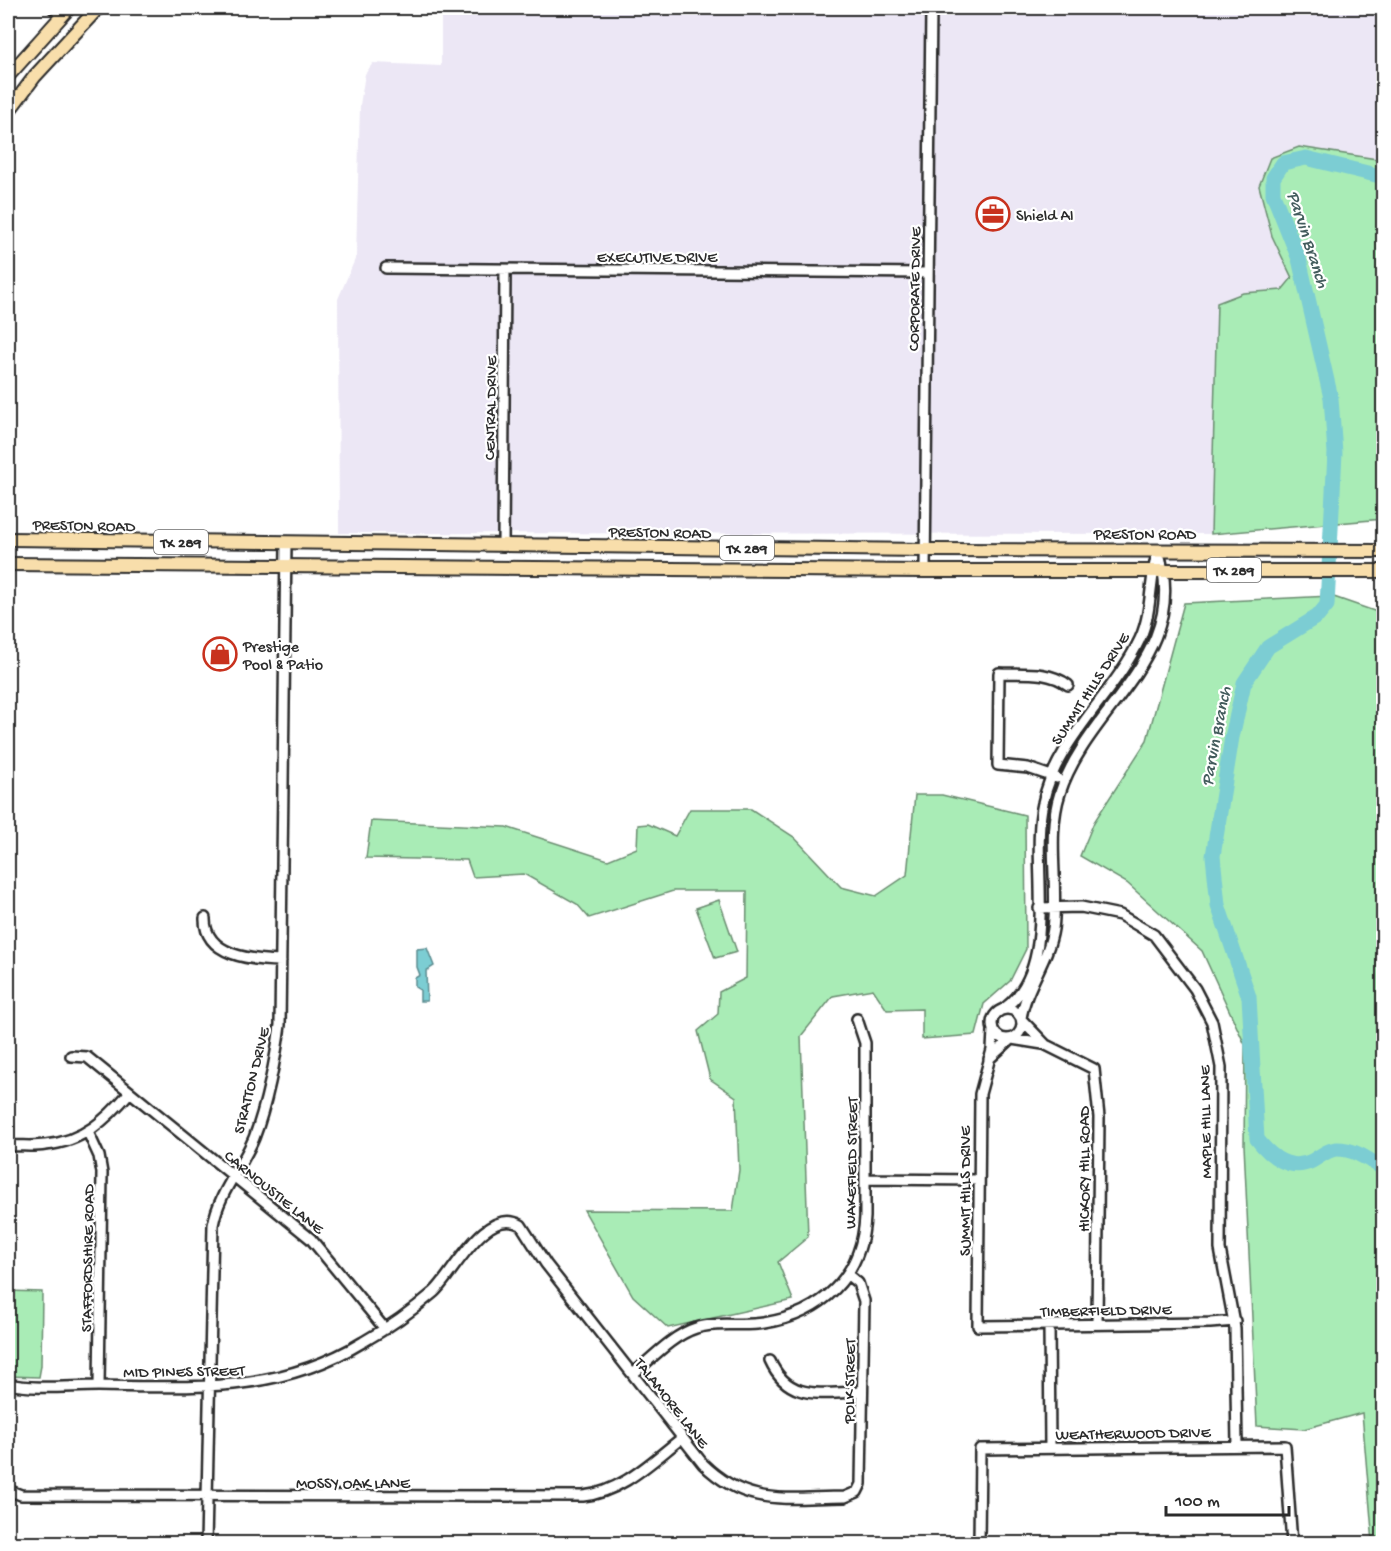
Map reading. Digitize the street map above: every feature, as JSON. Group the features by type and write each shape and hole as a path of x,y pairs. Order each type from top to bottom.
{"main road":[{"path":"8,112 35,76 98,8"},
{"path":"8,76 61,10 77,30"},
{"name":"PRESTON ROAD","path":"8,539 925,550 1383,550"},
{"path":"490,566 502,555 503,546"},
{"path":"649,547 649,568"},
{"name":"TX 289","path":"8,564 925,571 1383,571"}],"street":[{"name":"CORPORATE DRIVE","path":"925,571 931,8"},
{"name":"EXECUTIVE DRIVE","path":"386,268 928,273"},
{"name":"CENTRAL DRIVE","path":"503,546 505,270"},
{"name":"STRATTON DRIVE","path":"206,1544 213,1226 219,1200 254,1138 277,1048 281,961 286,543"},
{"name":"SUMMIT HILLS DRIVE","path":"1021,1019 1025,996 1051,940 1054,907 1054,822 1058,800 1064,782 1151,648 1162,619 1158,550"},
{"name":"SUMMIT HILLS DRIVE","path":"1002,1010 1017,998 1031,971 1038,941 1040,829 1045,795 1060,759 1140,638 1158,570"},
{"path":"1064,782 1028,768 998,765 999,673 1044,674 1057,677 1068,685"},
{"name":"MAPLE HILL LANE","path":"1040,908 1081,907 1120,915 1154,935 1195,989 1212,1022 1221,1067 1220,1249 1234,1321 1238,1446"},
{"path":"205,918 204,927 210,940 224,949 249,958 281,961"},
{"path":"989,1059 1012,1039 1021,1031 1021,1019 1012,1010 1002,1010 993,1018 993,1030 1000,1038 1012,1039"},
{"name":"WAKEFIELD STREET","path":"633,1374 696,1328 762,1324 786,1319 814,1305 849,1275 864,1236 866,1043 857,1019"},
{"name":"HICKORY HILL ROAD","path":"1021,1019 1046,1045"},
{"name":"SUMMIT HILLS DRIVE","path":"978,1326 980,1094 989,1059 993,1030"},
{"name":"HICKORY HILL ROAD","path":"1012,1039 1046,1045 1094,1069 1099,1117 1097,1324"},
{"name":"CARNOUSTIE LANE","path":"71,1056 87,1057 316,1243 385,1329"},
{"path":"8,1146 53,1144 88,1132 111,1114 130,1092"},
{"name":"STAFFORDSHIRE ROAD","path":"88,1132 96,1147 102,1173 99,1386"},
{"path":"865,1179 979,1180"},
{"name":"MID PINES STREET","path":"8,1384 210,1388 250,1384 306,1370 341,1355 385,1329 434,1292 468,1246 478,1237 508,1222 521,1225"},
{"name":"TALAMORE LANE","path":"521,1225 546,1264 682,1438 716,1477 742,1492 783,1498 844,1497 857,1492"},
{"name":"POLK STREET","path":"849,1275 858,1283 864,1301 861,1484 857,1492"},
{"name":"TIMBERFIELD DRIVE","path":"978,1326 1234,1321"},
{"path":"1049,1325 1050,1448"},
{"path":"770,1361 777,1376 792,1390 862,1392"},
{"name":"MOSSY OAK LANE","path":"8,1490 21,1496 598,1495 621,1484 682,1438"},
{"name":"WEATHERWOOD DRIVE","path":"979,1544 980,1449 1285,1446 1292,1544"}],"shaded area":[{"path":"441,8 1376,8 1383,46 1383,160 1356,157 1272,236 1292,278 1282,290 1243,293 1217,303 1211,534 339,533 338,299 356,257 360,105 365,74 373,63 441,66"}],"green space":[{"path":"1299,147 1383,160 1383,519 1211,534 1217,303 1243,293 1282,290 1292,278 1272,236 1259,186 1270,158"},
{"path":"1331,596 1383,614 1383,1543 1373,1543 1362,1413 1304,1429 1257,1426 1244,1145 1245,1045 1202,951 1127,883 1080,856 1094,822 1147,740 1184,603"},
{"path":"915,795 942,795 1025,815 1026,949 1010,981 984,1004 976,1035 922,1039 922,1009 887,1010 873,989 833,996 801,1036 808,1237 778,1262 793,1300 668,1328 633,1296 584,1210 733,1211 739,1170 736,1097 710,1079 698,1031 718,1014 719,992 746,978 747,891 673,891 589,918 577,904 524,874 473,877 467,860 366,858 371,821 506,827 608,860 637,848 638,825 648,824 675,836 690,809 751,809 794,837 841,887 876,896 907,875"},
{"path":"719,900 737,952 715,958 696,908"},
{"path":"8,1291 42,1292 39,1377 8,1376"}],"water":[{"path":"427,948 434,966 426,971 427,1001 420,1001 420,990 415,987 415,978 420,975 417,967 417,949"}],"waterway":[{"name":"Parvin Branch","path":"1384,177 1306,158 1283,163 1273,178 1273,194 1299,259 1331,398 1335,453 1327,605 1318,616 1268,647 1244,683 1232,737 1213,856 1218,905 1249,997 1257,1139 1274,1156 1296,1165 1312,1161 1334,1149 1344,1149 1384,1169"}],"place":[{"name":"Shield AI","path":"993,214"},
{"name":"Prestige Pool & Patio","path":"220,654"}]}
